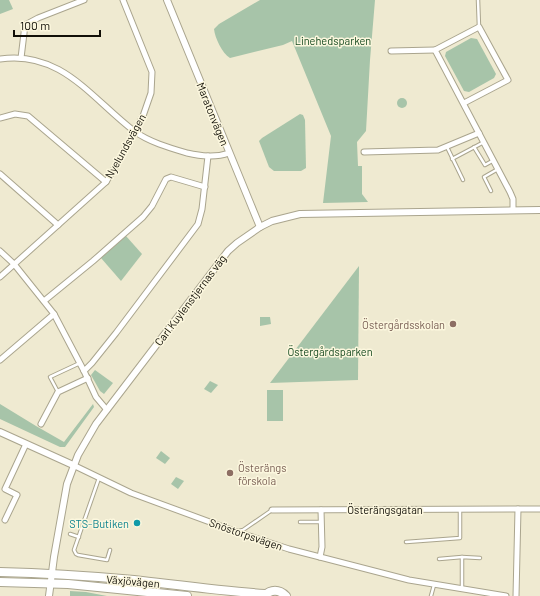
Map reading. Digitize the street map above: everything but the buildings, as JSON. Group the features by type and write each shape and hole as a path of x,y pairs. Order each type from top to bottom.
{"highway":[{"name":"Växjövägen","path":"0,572 132,580 264,595 272,591 277,591 286,596"},
{"name":"Växjövägen","path":"0,582 50,583 187,596"}],"street":[{"path":"20,58 25,25 38,18 84,0"},
{"name":"Nyelundsvägen","path":"0,277 106,182 135,131 149,101 152,72 123,0"},
{"name":"Maratonvägen","path":"167,0 260,227"},
{"path":"391,51 435,50 479,27 508,80 464,103"},
{"path":"435,50 499,169 513,199 514,210"},
{"path":"0,59 20,58 50,65 64,72 77,81 135,131 171,148 194,154 216,157 229,153"},
{"path":"0,118 15,114 28,116 106,182"},
{"path":"364,152 438,150 479,132"},
{"path":"84,371 116,333 198,224 202,209 208,156"},
{"path":"0,174 58,225"},
{"path":"44,301 93,261 143,217 152,206 166,179 171,177 205,188"},
{"name":"Carl Kuylenstjernas väg","path":"49,596 66,488 74,465 92,431 219,260 237,243 260,227 272,221 300,214 540,210"},
{"path":"0,251 14,264 54,314 88,378 96,397 107,410"},
{"path":"0,360 54,314"},
{"path":"41,424 58,392 88,378"},
{"name":"Snöstorpsvägen","path":"0,432 131,492 236,532 320,557 409,580 506,596"},
{"path":"5,520 17,495 5,489 26,444"},
{"path":"516,596 518,509"},
{"name":"Österängsgatan","path":"272,510 540,509"},
{"path":"320,557 322,547 321,510"}],"lane":[{"path":"478,0 479,27"},
{"path":"452,158 484,142"},
{"path":"447,147 463,180"},
{"path":"474,147 485,165 494,160"},
{"path":"491,191 484,177 499,169"},
{"path":"58,392 50,377 80,363"},
{"path":"99,477 74,550 78,555 107,560 110,550"},
{"path":"406,542 460,538 460,509"},
{"name":"Österängsgatan","path":"236,532 243,530 272,510"},
{"path":"300,522 321,522"},
{"path":"70,534 79,537"},
{"path":"462,557 462,589"},
{"path":"439,559 462,557 480,558"},
{"path":"431,596 434,584"}],"green space":[{"path":"0,0 9,0 13,9 0,14"},
{"name":"Linehedsparken","path":"260,0 375,0 366,131 357,142 358,166 362,166 362,194 368,202 323,203 331,136 292,41 283,45 230,58 224,53 219,45 214,29 219,24"},
{"path":"471,38 477,39 496,74 494,78 469,92 464,91 445,56 446,52"},
{"path":"400,98 404,98 406,99 406,107 400,108 397,105 397,101"},
{"path":"300,114 303,115 305,120 306,168 301,171 274,171 269,167 259,141"},
{"path":"126,236 142,254 121,281 101,258"},
{"name":"Östergårdsparken","path":"359,266 358,380 270,383"},
{"path":"260,317 270,317 271,324 260,326"},
{"path":"95,370 113,383 104,394 100,391 91,375"},
{"path":"210,381 218,385 211,393 204,389"},
{"path":"267,390 283,390 283,421 267,421"},
{"path":"0,404 64,442 93,404 94,407 65,447 60,447 0,419"},
{"path":"161,451 170,458 165,464 156,458"},
{"path":"176,477 184,481 178,489 171,484"},
{"path":"70,591 86,592 107,596 70,596"}],"place":[{"name":"Östergårdsskolan","path":"453,324"},
{"name":"Österängs förskola","path":"230,473"},
{"name":"STS-Butiken","path":"137,523"}]}
